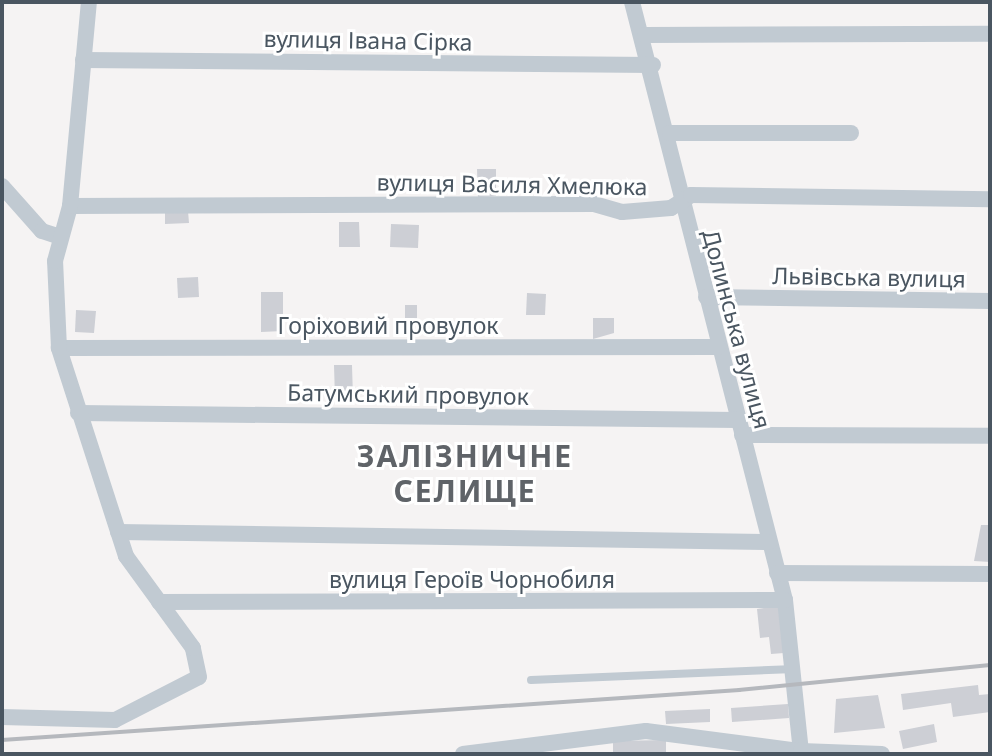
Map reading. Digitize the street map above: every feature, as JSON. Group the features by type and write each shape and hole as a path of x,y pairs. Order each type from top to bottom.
{"street":[{"path":"2,717 115,720 199,677 193,648 126,556 59,348 60,237 71,206 89,2"},
{"name":"Долинська вулиця","path":"632,2 653,65 670,133 682,202 785,600 795,669 801,751"},
{"path":"645,35 990,34"},
{"name":"вулиця Івана Сірка","path":"83,60 653,65"},
{"path":"670,133 851,133"},
{"path":"2,186 42,231 60,237"},
{"name":"вулиця Василя Хмелюка","path":"71,206 594,204 622,212 682,202 691,195 990,199"},
{"name":"Львівська вулиця","path":"706,298 990,301"},
{"name":"Горіховий провулок","path":"59,348 718,347"},
{"name":"Батумський провулок","path":"78,412 990,436"},
{"path":"117,532 769,542"},
{"path":"777,573 990,574"},
{"name":"вулиця Героїв Чорнобиля","path":"159,602 785,600"},
{"path":"463,754 646,730 801,751 883,754"}],"lane":[{"path":"531,680 795,669"}],"building":[{"path":"477,169 496,169 496,196 478,197"},
{"path":"165,211 188,211 189,223 165,224"},
{"path":"339,222 359,222 360,247 339,247"},
{"path":"391,224 419,225 418,248 390,247"},
{"path":"198,277 199,297 178,298 177,278"},
{"path":"261,292 283,292 283,331 261,332"},
{"path":"527,293 546,294 545,315 526,315"},
{"path":"405,305 417,305 417,323 405,323"},
{"path":"76,310 96,311 94,333 75,332"},
{"path":"593,318 614,318 614,333 593,339"},
{"path":"334,365 352,365 353,398 335,399"},
{"path":"981,525 990,525 990,562 974,561"},
{"path":"780,606 784,653 771,654 769,637 760,638 757,609"},
{"path":"978,685 979,695 990,694 990,712 953,717 951,703 903,710 901,694"},
{"path":"878,695 885,728 834,733 836,699"},
{"path":"788,704 789,718 732,722 731,708"},
{"path":"710,709 710,722 666,724 665,711"},
{"path":"934,724 937,742 903,749 899,731"},
{"path":"666,740 666,754 613,754 613,741"}],"railway":[{"path":"2,740 739,690 990,665"}],"district":[{"name":"ЗАЛІЗНИЧНЕ СЕЛИЩЕ","path":"465,473"}]}
